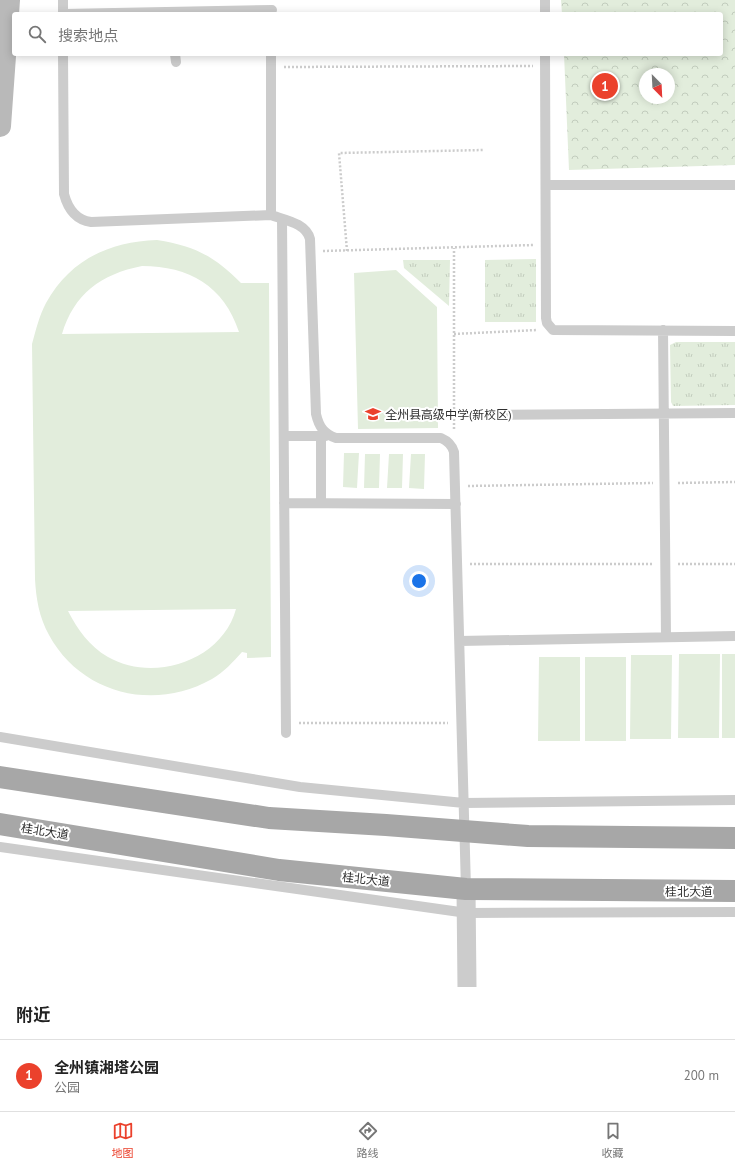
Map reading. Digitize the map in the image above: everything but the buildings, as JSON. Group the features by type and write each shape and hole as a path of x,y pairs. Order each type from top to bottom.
{"main road":[{"path":"0,126 4,22 9,0"},
{"path":"0,777 269,818 528,836 735,838"},
{"name":"桂北大道","path":"0,824 280,870 466,889 735,892"}],"street":[{"path":"466,889 467,987"}],"lane":[{"path":"63,0 63,12"},
{"path":"545,0 545,12"},
{"path":"193,12 272,8"},
{"path":"63,56 64,194 66,204 78,218 91,222 272,215 301,226 306,231 310,239 311,252 316,414 325,436 321,503"},
{"path":"272,56 272,215"},
{"path":"545,56 547,323 553,330 735,331"},
{"path":"546,184 735,185"},
{"path":"282,219 286,728"},
{"path":"663,330 666,637"},
{"path":"483,415 735,413"},
{"path":"284,436 325,436 336,438 441,438 451,445 454,452 466,889"},
{"path":"284,503 456,504"},
{"path":"460,641 735,636"},
{"path":"0,737 300,787 464,803 735,800"},
{"path":"0,847 467,913 735,912"}],"path":[{"path":"272,67 545,66"},
{"path":"347,251 339,153 483,150"},
{"path":"311,252 546,245"},
{"path":"454,248 454,452"},
{"path":"454,334 553,330"},
{"path":"455,486 735,482"},
{"path":"458,564 735,564"},
{"path":"286,728 462,723"}],"green space":[{"path":"561,0 735,0 735,165 569,170 564,56 723,56 723,12 562,12"},
{"path":"157,240 182,245 213,259 241,283 269,283 271,657 247,658 247,653 242,652 232,663 212,679 190,689 167,694 143,695 121,692 99,684 80,671 63,655 49,635 43,621 36,593 35,579 32,344 41,313 46,303 67,275 92,256 107,249 139,242","holes":["142,266 175,270 202,282 214,291 224,302 239,332 62,334 67,320 74,308 91,288 114,274","236,609 228,627 216,642 201,654 184,662 165,667 145,668 126,665 101,653 85,637 68,611"]},
{"path":"536,259 536,322 485,322 485,260"},
{"path":"403,260 450,260 449,306 404,268"},
{"path":"396,270 437,307 438,428 358,429 354,273"},
{"path":"676,342 735,342 735,405 673,406 671,402 670,345"},
{"path":"344,453 359,453 357,488 343,487"},
{"path":"365,454 380,454 379,488 364,488"},
{"path":"389,454 403,454 402,488 387,488"},
{"path":"411,454 425,454 424,489 409,488"},
{"path":"679,654 720,654 719,738 678,738"},
{"path":"722,654 735,654 735,738 722,738"},
{"path":"631,655 672,655 671,739 630,739"},
{"path":"539,657 580,657 580,741 538,741"},
{"path":"585,657 626,657 626,741 585,741"}],"place":[{"name":"全州镇湘塔公园","path":"605,86"},
{"name":"全州县高级中学(新校区)","path":"373,414"}]}
